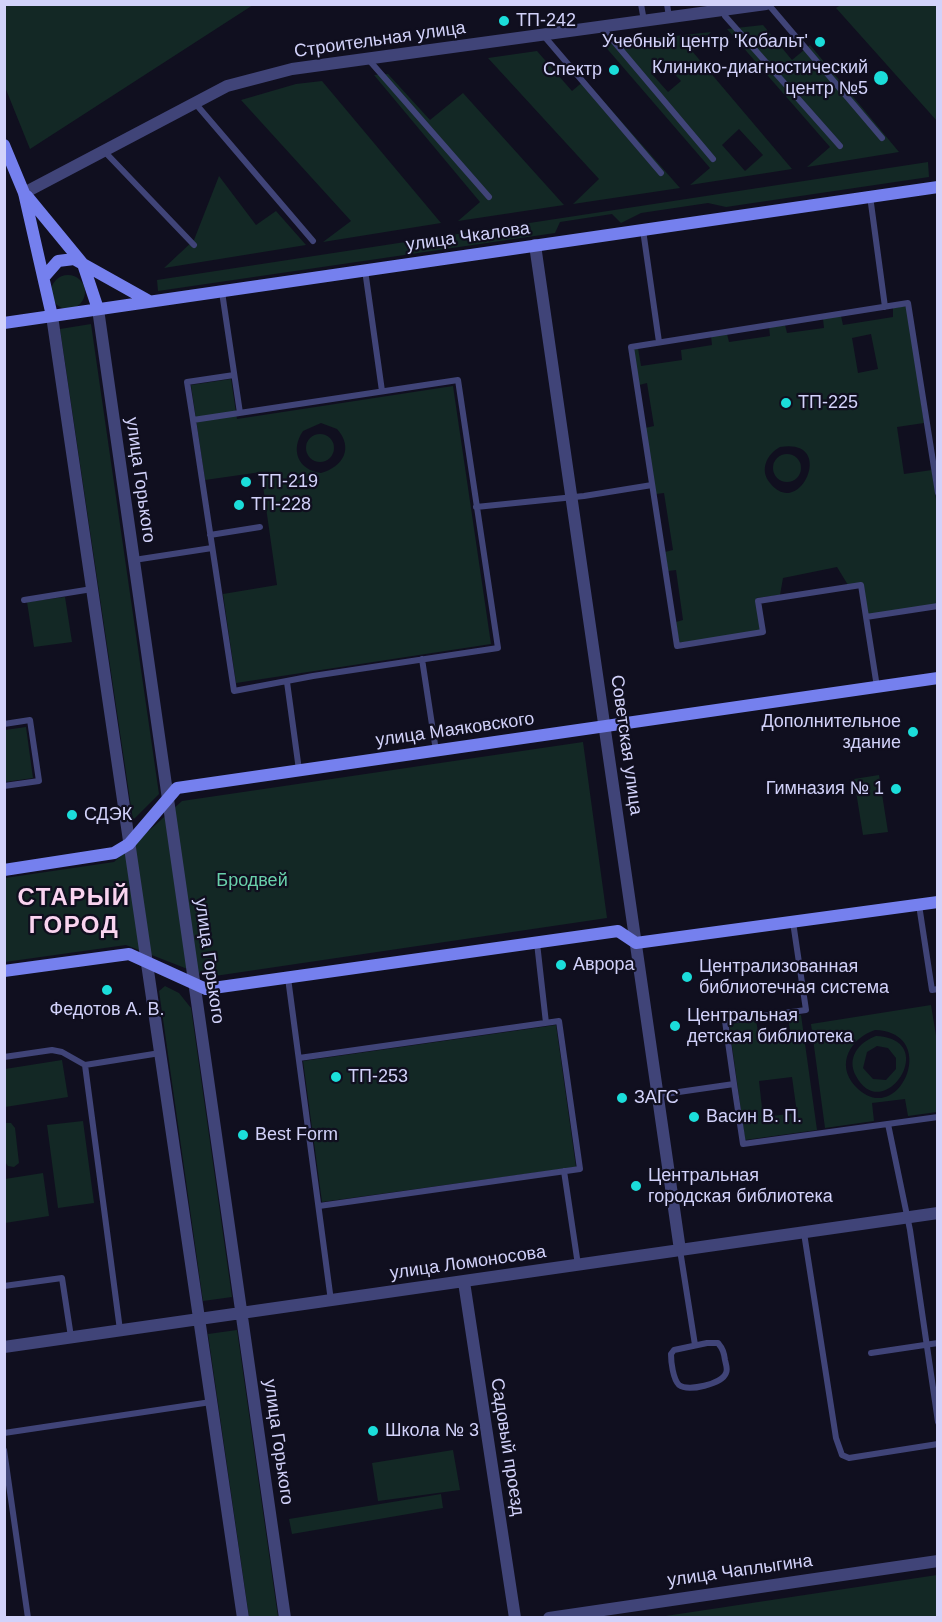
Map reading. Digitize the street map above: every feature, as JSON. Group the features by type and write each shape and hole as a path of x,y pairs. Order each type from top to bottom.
{"street":[{"name":"Строительная улица","path":"24,193 227,86 292,69 767,4"},
{"path":"4,145 24,193 52,316 243,1617"},
{"name":"улица Чкалова","path":"4,323 938,187"},
{"path":"24,193 84,264 98,309"},
{"name":"Советская улица","path":"535,245 680,1250"},
{"path":"44,277 57,261 69,259 84,264 149,302"},
{"name":"улица Горького","path":"98,309 285,1617"},
{"name":"улица Маяковского","path":"4,870 114,853 129,844 177,788 938,678"},
{"path":"4,971 129,954 206,989 618,931 636,943 938,902"},
{"name":"улица Ломоносова","path":"4,1347 938,1213"},
{"name":"Садовый проезд","path":"464,1282 515,1617"},
{"name":"улица Чаплыгина","path":"549,1617 938,1561"}],"lane":[{"path":"641,4 644,21"},
{"path":"667,4 669,18"},
{"path":"767,4 882,138"},
{"path":"723,10 724,16 840,146"},
{"path":"605,27 605,31 713,159"},
{"path":"544,35 661,173"},
{"path":"368,59 489,197"},
{"path":"195,103 313,241"},
{"path":"104,151 194,245"},
{"path":"870,196 885,307"},
{"path":"643,230 659,342"},
{"path":"365,270 382,391"},
{"path":"222,291 240,413"},
{"path":"877,687 861,585 758,601 763,632 677,646 631,346 909,303 934,447 938,492"},
{"path":"193,420 458,380 498,648 234,691 187,382 234,375"},
{"path":"476,507 572,497 652,485"},
{"path":"210,534 260,527"},
{"path":"134,560 212,548"},
{"path":"24,600 92,589"},
{"path":"866,617 938,606"},
{"path":"422,659 436,751"},
{"path":"287,682 299,771"},
{"path":"4,724 30,720 39,781 4,786"},
{"path":"919,904 932,990 938,989"},
{"path":"793,922 806,1010 725,1021 743,1144 938,1117"},
{"path":"537,943 546,1023"},
{"path":"288,978 331,1301"},
{"path":"299,1058 559,1022 580,1169 319,1206"},
{"path":"4,1057 52,1050 62,1052 85,1065 160,1053"},
{"path":"85,1065 120,1330"},
{"path":"658,1095 735,1084"},
{"path":"888,1124 907,1218 938,1422"},
{"path":"564,1172 578,1265"},
{"path":"804,1233 836,1438 842,1455 849,1458 938,1444"},
{"path":"680,1250 695,1345"},
{"path":"4,1286 62,1278 71,1337"},
{"path":"718,1343 723,1349 727,1371 720,1381 683,1387 676,1380 671,1354 674,1350 695,1345 718,1343"},
{"path":"871,1353 938,1343"},
{"path":"4,1433 211,1402"},
{"path":"4,1450 28,1617"}],"green space":[{"path":"842,4 937,5 937,121 836,8"},
{"path":"4,5 253,5 30,149 5,87"},
{"path":"763,25 792,60 810,45 899,152 807,167 830,147 727,29"},
{"path":"711,32 692,51 792,169 690,185 710,168 603,44","holes":["663,62 681,81 668,92 651,73","739,129 763,155 745,171 722,145"]},
{"path":"537,51 572,91 585,80 680,188 573,204 599,179 488,58"},
{"path":"388,74 430,120 463,93 564,205 458,221 480,202 374,75"},
{"path":"322,81 441,223 323,242 351,221 241,100 296,84"},
{"path":"928,162 929,177 726,207 708,203 641,213 621,223 612,214 560,222 555,233 158,291 157,280"},
{"path":"219,176 256,225 276,211 306,245 164,268 194,240"},
{"path":"68,275 80,280 85,292 80,304 68,309 56,304 51,292 56,280"},
{"path":"907,306 924,423 897,427 904,474 932,470 937,506 937,604 868,615 863,583 848,585 837,567 783,578 780,595 756,598 761,631 679,643 676,622 683,620 676,570 668,571 665,552 673,550 664,493 656,494 645,428 654,426 647,383 639,385 633,349 638,348 641,366 682,360 681,350 712,345 711,336 727,334 729,342 770,336 769,327 785,325 787,333 824,328 823,319 841,316 843,325 893,317 893,308","holes":["871,334 878,369 858,373 852,338","780,447 797,447 807,454 810,464 808,476 801,486 792,492 781,492 770,483 765,473 768,458"]},
{"path":"91,324 159,794 133,820 60,329"},
{"path":"231,379 237,419 453,386 491,644 236,683 223,594 277,585 261,472 205,480 191,385","holes":["321,423 337,429 345,443 344,456 335,466 321,473 307,468 298,458 297,452 297,445 303,431"]},
{"path":"320,434 330,438 334,448 330,458 320,462 310,458 306,448 310,438"},
{"path":"787,454 797,458 801,468 797,478 787,482 777,478 773,468 777,458"},
{"path":"65,597 72,642 34,647 27,602"},
{"path":"26,727 33,778 5,782 5,730"},
{"name":"Бродвей","path":"583,742 607,918 208,977 126,945 5,962 5,878 114,862 182,801"},
{"path":"879,775 888,832 863,835 854,779"},
{"path":"165,986 179,993 191,1008 232,1297 203,1301 159,991"},
{"path":"931,1005 938,1048 937,1112 908,1116 905,1099 872,1103 874,1121 825,1128 811,1024","holes":["875,1030 895,1035 906,1046 909,1061 906,1076 898,1089 886,1097 871,1097 855,1086 849,1078 846,1069 848,1053 859,1039"]},
{"path":"801,1015 817,1130 745,1140 729,1024 756,1021 759,1036 790,1031 788,1017","holes":["792,1077 797,1113 763,1117 759,1081"]},
{"path":"556,1025 576,1167 322,1202 303,1061"},
{"path":"876,1036 895,1041 905,1051 906,1063 901,1076 892,1087 880,1092 867,1089 853,1069 853,1057 864,1042","holes":["877,1046 888,1048 896,1058 896,1069 886,1080 873,1079 863,1068 867,1052"]},
{"path":"62,1060 68,1097 5,1107 5,1069"},
{"path":"83,1121 94,1203 58,1208 47,1125"},
{"path":"5,1123 11,1123 15,1128 19,1163 14,1167 8,1166 5,1162"},
{"path":"43,1173 49,1216 5,1223 5,1179"},
{"path":"237,1330 278,1617 249,1617 208,1334"},
{"path":"453,1450 460,1490 378,1501 372,1463"},
{"path":"441,1494 443,1508 292,1534 289,1519"},
{"path":"937,1575 937,1617 659,1617"}],"place":[{"name":"ТП-242","path":"504,21"},
{"name":"Учебный центр 'Кобальт'","path":"820,42"},
{"name":"Спектр","path":"614,70"},
{"name":"Клинико-диагностический центр №5","path":"881,78"},
{"name":"ТП-225","path":"786,403"},
{"name":"ТП-219","path":"246,482"},
{"name":"ТП-228","path":"239,505"},
{"name":"Дополнительное здание","path":"913,732"},
{"name":"Гимназия № 1","path":"896,789"},
{"name":"СДЭК","path":"72,815"},
{"name":"Аврора","path":"561,965"},
{"name":"Централизованная библиотечная система","path":"687,977"},
{"name":"Федотов А. В.","path":"107,990"},
{"name":"Центральная детская библиотека","path":"675,1026"},
{"name":"ТП-253","path":"336,1077"},
{"name":"ЗАГС","path":"622,1098"},
{"name":"Васин В. П.","path":"694,1117"},
{"name":"Best Form","path":"243,1135"},
{"name":"Центральная городская библиотека","path":"636,1186"},
{"name":"Школа № 3","path":"373,1431"}],"district":[{"name":"СТАРЫЙ ГОРОД","path":"74,912"}]}
